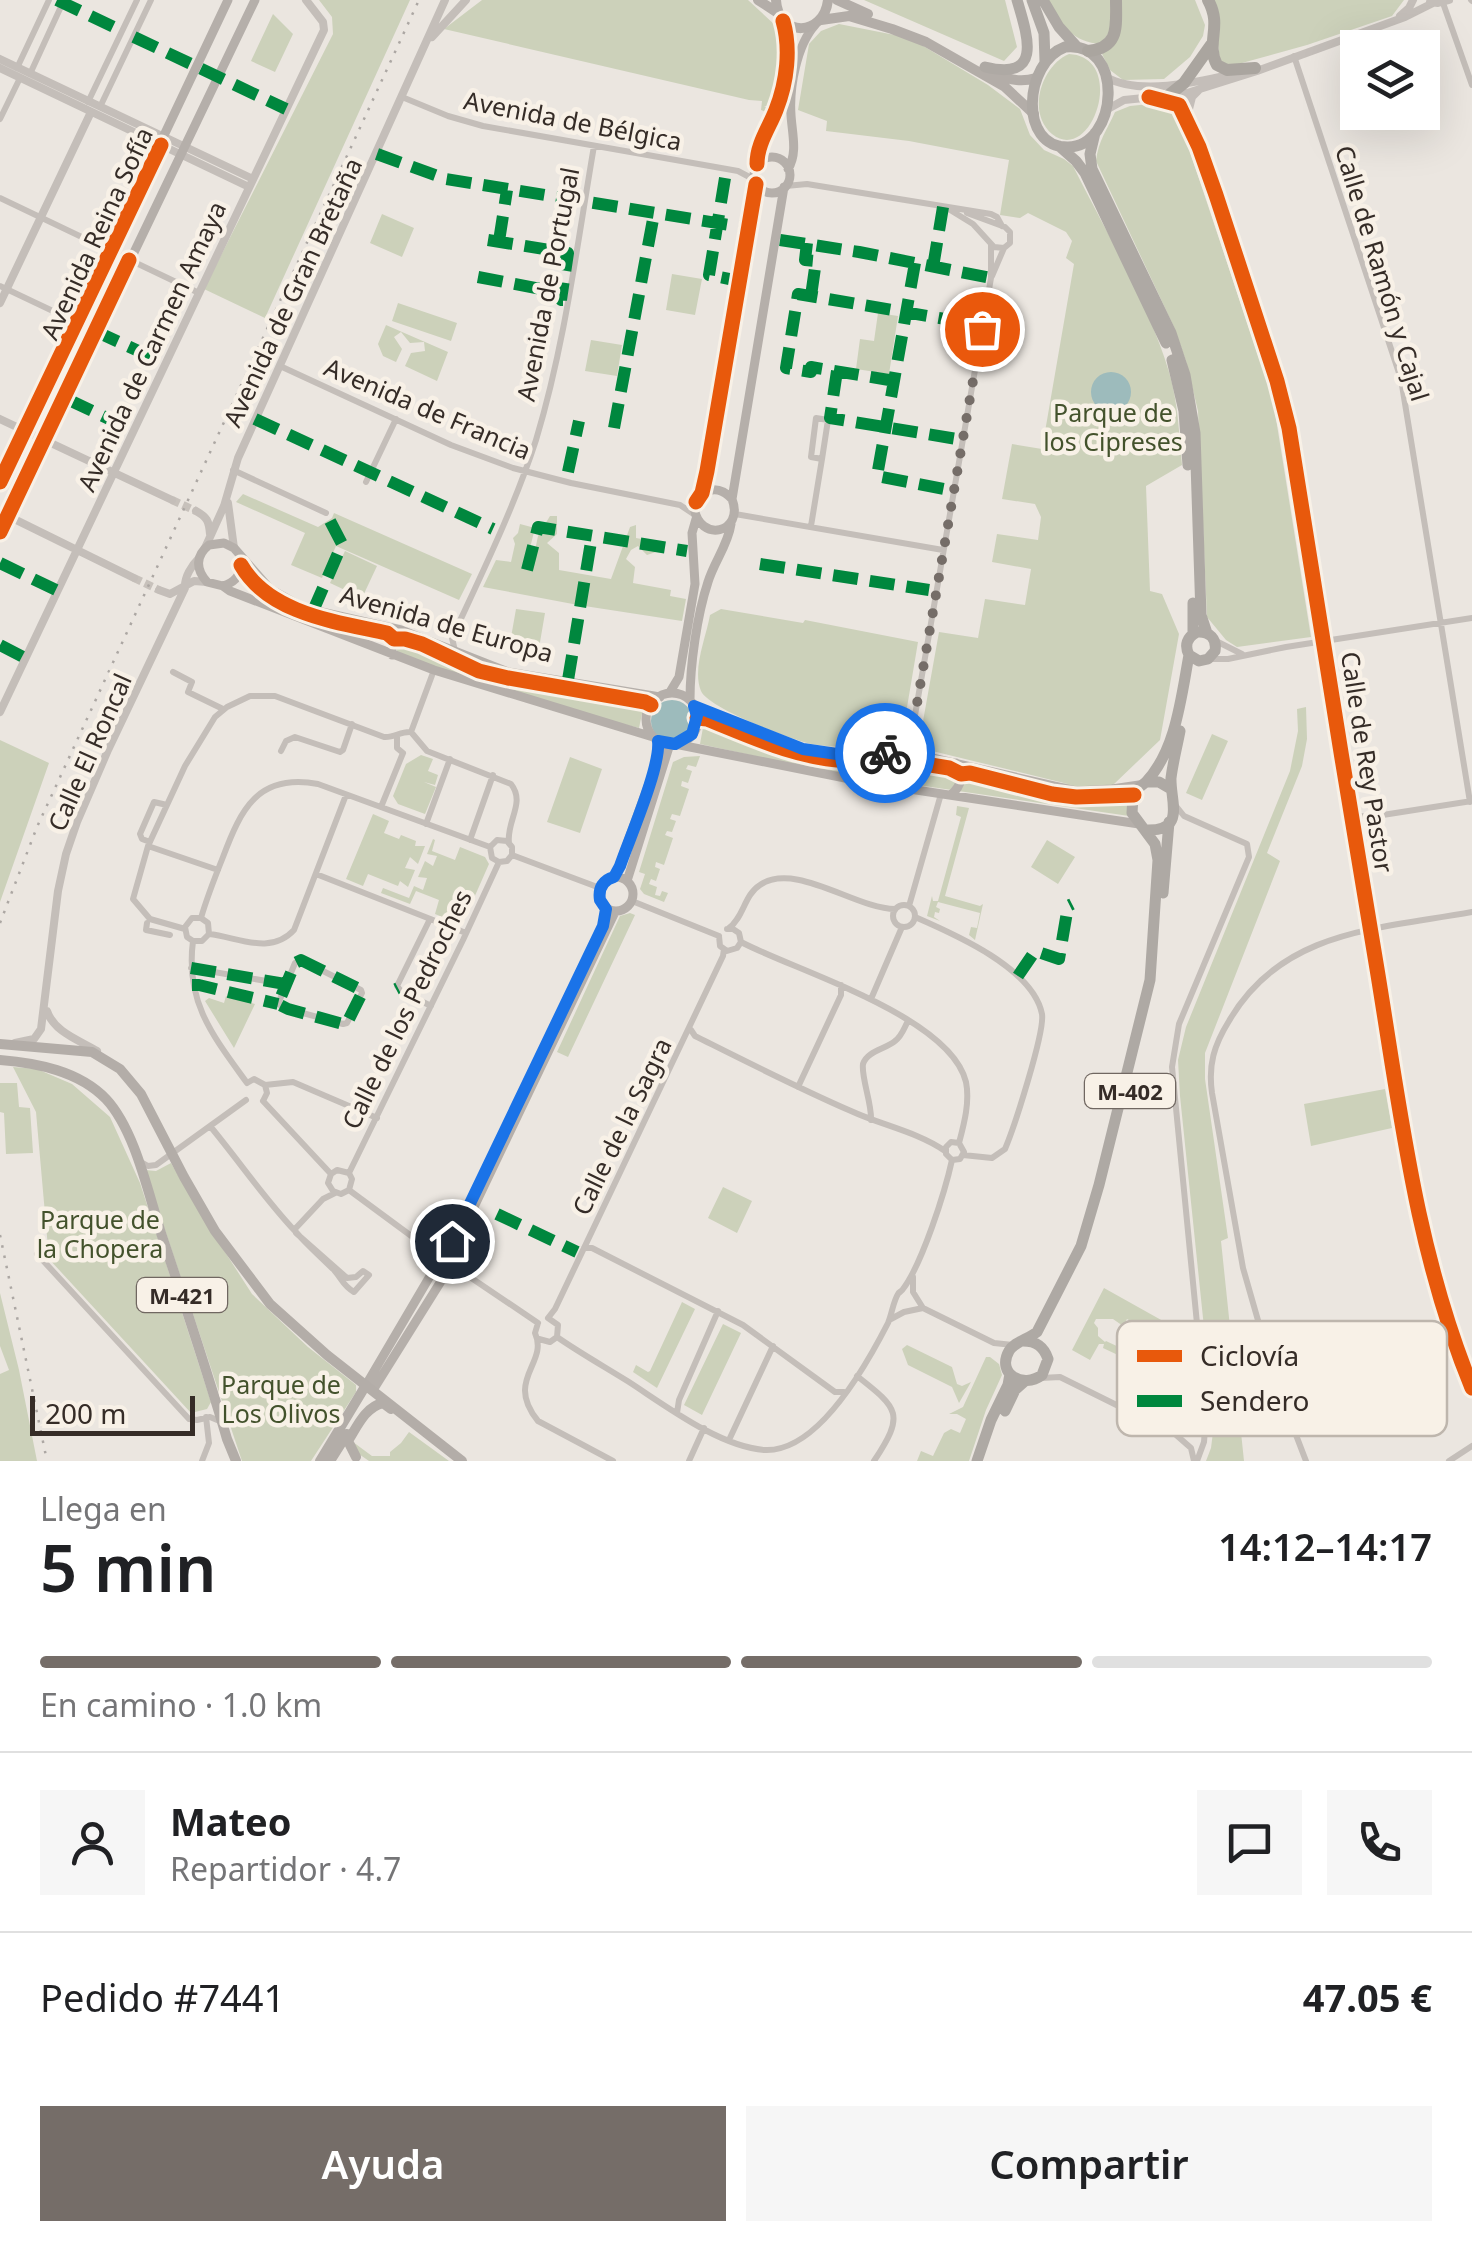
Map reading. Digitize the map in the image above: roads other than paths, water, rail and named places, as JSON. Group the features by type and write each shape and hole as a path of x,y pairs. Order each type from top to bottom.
{"highway":[{"path":"984,67 1009,71 1024,60 1026,40 1017,0"},
{"path":"1032,0 1044,33 1045,60"},
{"path":"1044,0 1060,27 1098,58 1106,77"},
{"path":"1095,133 1076,146 1058,146 1041,134 1033,95 1045,60 1061,48 1104,48 1112,41 1116,0"},
{"path":"1208,0 1216,22 1212,57 1220,68 1255,68"},
{"path":"1169,95 1184,88 1212,43"},
{"name":"M-402","path":"1040,1378 1046,1358 1046,1330 1094,1230 1153,999 1175,815 1170,789 1172,766 1194,670 1215,651 1202,615 1195,433 1185,374 1171,333 1092,168 1090,154 1095,133 1106,110 1106,77"},
{"name":"M-402","path":"1006,1360 1019,1343 1036,1332 1083,1239 1145,1003 1152,966 1158,860 1155,844 1132,814 1132,804 1136,790 1163,759 1170,742 1189,656 1186,646 1193,634 1188,453 1179,384 1164,336 1088,179 1076,161 1058,146"},
{"path":"1193,634 1209,635"},
{"path":"1189,656 1206,660"},
{"path":"1144,783 1159,782 1170,789"},
{"path":"1142,827 1160,829 1175,815"},
{"path":"1019,1343 1033,1341 1060,1377"},
{"path":"980,1461 1008,1385 1006,1360"},
{"path":"1010,1374 1024,1382"},
{"path":"980,1461 1015,1390 1024,1382 1040,1378"}],"main road":[{"name":"Avenida Reina Sofía","path":"0,482 228,0"},
{"name":"Avenida Reina Sofía","path":"0,532 4,514 44,440 254,0"},
{"path":"758,0 798,28 849,16 926,42 1009,90 1034,114"},
{"path":"614,877 656,764 659,746 648,730 647,715 651,705 670,692 679,677 695,584 692,533 759,148 781,93 788,46 776,0"},
{"path":"626,880 673,744 692,734 697,716 692,703 691,670 705,593 733,518 732,498 785,186 794,158 790,106 798,58 803,41 828,8 828,0"},
{"path":"837,0 928,36 1008,80 1036,78"},
{"path":"757,165 766,158 777,158 789,170"},
{"path":"756,182 770,192 785,186"},
{"path":"699,498 715,489 732,498"},
{"path":"696,517 708,530 724,528 733,518"},
{"path":"218,542 237,552 242,565 238,577 223,586 207,582 199,570 202,553 218,542"},
{"name":"Avenida de Europa","path":"237,552 267,586 291,602 314,610 401,630 514,673 660,698"},
{"name":"Avenida de Europa","path":"223,586 287,615 434,670 655,739"},
{"path":"392,655 392,642 401,630"},
{"path":"474,683 476,660"},
{"path":"670,692 803,749 919,756 1070,790 1144,783"},
{"path":"655,739 856,780 1142,827"},
{"path":"900,754 910,744 919,756"},
{"path":"856,780 855,763 866,754"},
{"path":"946,794 961,782 955,762"},
{"path":"614,877 626,880 633,890 632,901 628,907 611,910 600,900 600,888 614,877"},
{"path":"454,1248 462,1222 611,910"},
{"path":"5,1044 92,1052 120,1069 142,1094 215,1231 270,1304 326,1355 462,1461"},
{"name":"M-421","path":"0,1060 40,1064 88,1084 117,1114 134,1153 236,1461"},
{"path":"440,1246 454,1248 463,1260 460,1271 443,1278 433,1271 430,1260 440,1246"},
{"path":"331,1459 366,1403 370,1388 433,1271"},
{"path":"320,1461 443,1278"},
{"path":"359,1459 348,1442 376,1404 382,1403 421,1429"},
{"path":"331,1459 343,1453 359,1459"}],"street":[{"path":"17,68 49,0"},
{"path":"30,74 64,0"},
{"path":"88,102 137,0"},
{"path":"0,303 3,287 152,0"},
{"name":"Avenida de Carmen Amaya","path":"0,712 324,30 323,22 306,0"},
{"name":"Avenida de Gran Bretaña","path":"202,553 218,520 234,470 446,0"},
{"name":"Avenida de Gran Bretaña","path":"420,53 466,0"},
{"path":"1392,22 1412,0"},
{"path":"1106,77 1118,84 1200,89 1392,22 1429,1 1446,1 1472,84"},
{"path":"122,31 134,36"},
{"name":"Calle de Ramón y Cajal","path":"1294,56 1400,379 1471,802"},
{"path":"0,59 88,102 96,110"},
{"path":"1184,88 1270,64"},
{"path":"0,68 251,183"},
{"path":"0,118 20,78"},
{"name":"Calle de Rey Pastor","path":"1184,88 1199,147 1285,412 1418,1216 1444,1310 1472,1388"},
{"path":"1189,109 1192,97 1200,89"},
{"path":"1106,110 1124,100 1169,95"},
{"name":"Avenida de Bélgica","path":"402,97 470,123 738,172"},
{"name":"Calle de Rey Pastor","path":"1149,97 1178,105 1199,147"},
{"name":"Avenida de Portugal","path":"452,638 510,513 541,421 559,353 594,146"},
{"path":"738,172 757,165"},
{"path":"789,170 807,184"},
{"path":"738,172 756,182"},
{"path":"785,186 807,184 990,214 997,217 1000,226"},
{"path":"0,198 199,293"},
{"path":"946,208 973,224 997,249 1004,248"},
{"path":"910,744 991,278 991,230 1000,226 1011,235 1010,242 991,278"},
{"path":"3,287 95,331"},
{"name":"Avenida de Francia","path":"280,366 471,453 525,472 680,506 696,517"},
{"path":"811,526 822,459 828,420 816,418 811,458 822,459"},
{"path":"0,419 172,500"},
{"path":"366,482 396,419"},
{"path":"234,470 325,512"},
{"path":"228,492 237,552"},
{"name":"Avenida de Francia","path":"680,506 699,498"},
{"path":"196,511 210,522 210,534"},
{"path":"4,514 134,578"},
{"path":"733,518 811,526 943,550"},
{"name":"Calle El Roncal","path":"5,1044 34,1039 39,1033 58,891 77,822 193,564 202,553"},
{"path":"160,590 170,594 194,581 207,582"},
{"path":"1206,660 1472,618"},
{"path":"1209,635 1244,654"},
{"path":"439,644 452,638 454,651"},
{"path":"411,732 434,670"},
{"path":"173,672 192,682 188,692 223,709"},
{"path":"185,929 150,919 133,899 149,844 184,766 223,709 246,693 275,696 384,737 411,732"},
{"path":"281,751 286,741 295,737 340,752 352,724"},
{"path":"411,732 426,751 493,775 516,791 518,803 508,831 512,855 499,862 491,856 490,847"},
{"path":"397,737 397,748 403,753 414,752 418,742"},
{"path":"381,807 403,753"},
{"path":"426,824 450,760"},
{"path":"470,840 493,775"},
{"path":"200,918 242,811 262,792 280,784 318,784 490,847"},
{"path":"209,934 258,944 274,944 287,938 294,930 346,794"},
{"path":"909,906 946,794"},
{"path":"166,805 154,802 140,834 142,838 218,870"},
{"path":"1351,815 1370,817 1471,802"},
{"path":"1175,815 1247,844 1249,850 1179,1024 1172,1067 1197,1321"},
{"path":"490,847 498,840 509,842"},
{"path":"512,855 600,888"},
{"name":"Calle de los Pedroches","path":"348,1173 499,862"},
{"path":"316,874 466,934"},
{"path":"741,942 734,950 724,949 718,941 723,931 737,922 757,886 777,878 794,878 878,907 909,906 915,917 909,926 902,927 893,920 895,909"},
{"path":"632,901 719,936"},
{"path":"1258,1321 1243,1268 1212,1094 1210,1066 1215,1048 1235,1010 1263,980 1314,945 1351,932 1472,912"},
{"path":"690,1028 695,1036 798,1087 936,1144 952,1160 963,1155 992,1158 1005,1150 1043,1018 1034,992 1018,976 970,944 915,917"},
{"path":"200,918 208,923 209,934 202,941 194,941 185,929 189,920 200,918"},
{"path":"430,919 397,986 431,1006"},
{"path":"147,922 146,930 170,935"},
{"path":"871,999 902,927"},
{"path":"729,928 738,932 741,942"},
{"path":"194,941 192,985 206,1021 247,1082"},
{"path":"741,942 871,999 948,1050 966,1083 967,1108 959,1143"},
{"name":"Calle de la Sagra","path":"548,1318 690,1028 724,949"},
{"path":"300,960 362,993 343,1024 278,1004 285,984 294,963 300,960"},
{"path":"191,968 285,984"},
{"path":"798,1087 841,995 841,985"},
{"path":"46,999 47,1012 55,1026 106,1056 120,1069"},
{"path":"871,1120 864,1062 896,1042 908,1021"},
{"path":"258,1080 265,1085 263,1101 254,1104 246,1100 243,1093 247,1082 258,1080"},
{"path":"265,1085 294,1082 376,1118"},
{"path":"134,1153 148,1166 156,1165 246,1100"},
{"path":"263,1101 331,1174"},
{"path":"210,1126 295,1231 338,1274 340,1282 351,1292 357,1291 370,1275 363,1271 348,1278 295,1231"},
{"path":"959,1143 963,1155"},
{"path":"945,1150 948,1144 959,1143"},
{"path":"557,1337 704,1428 755,1449 786,1448 804,1438 826,1417 857,1376 890,1320 896,1296 913,1271 952,1160"},
{"path":"341,1170 348,1173 352,1180 349,1190 341,1194 329,1186 331,1174 341,1170"},
{"path":"349,1190 433,1252"},
{"path":"295,1231 322,1199 336,1192"},
{"path":"584,1248 592,1248 743,1324 835,1392 845,1392"},
{"path":"37,1254 189,1419 214,1417 222,1423"},
{"path":"460,1271 538,1323"},
{"path":"913,1271 913,1292 920,1304 994,1343 1006,1360"},
{"path":"902,1291 913,1292"},
{"path":"896,1303 908,1311"},
{"path":"890,1320 920,1304"},
{"path":"677,1413 718,1311"},
{"path":"557,1337 558,1325 548,1318 538,1323 538,1349 525,1385 530,1410 538,1420 613,1461"},
{"path":"539,1339 546,1342 557,1337"},
{"path":"994,1343 1019,1343"},
{"path":"729,1440 773,1346"},
{"path":"857,1376 893,1410 895,1422 874,1461"},
{"path":"1040,1378 1060,1377 1117,1406"},
{"path":"202,1461 209,1443 206,1417 216,1402"},
{"path":"689,1461 704,1428"},
{"path":"1180,1437 1200,1436"},
{"path":"1296,1436 1306,1461"},
{"path":"1180,1437 1197,1459"},
{"path":"1449,1461 1472,1446"}],"water":[{"path":"1111,372 1125,378 1131,392 1125,406 1111,412 1097,406 1091,392 1097,378"},
{"path":"672,700 687,706 693,721 687,736 672,742 657,736 651,721 657,706"}],"tunnel":[{"path":"172,500 196,511"},
{"path":"134,578 159,590"}],"railway":[{"path":"0,923 37,827 419,0"},
{"path":"0,1235 47,1461"}],"park label":[{"name":"Parque de los Cipreses","path":"1113,426"},
{"name":"Parque de la Chopera","path":"100,1234"},
{"name":"Parque de Los Olivos","path":"281,1398"}]}
